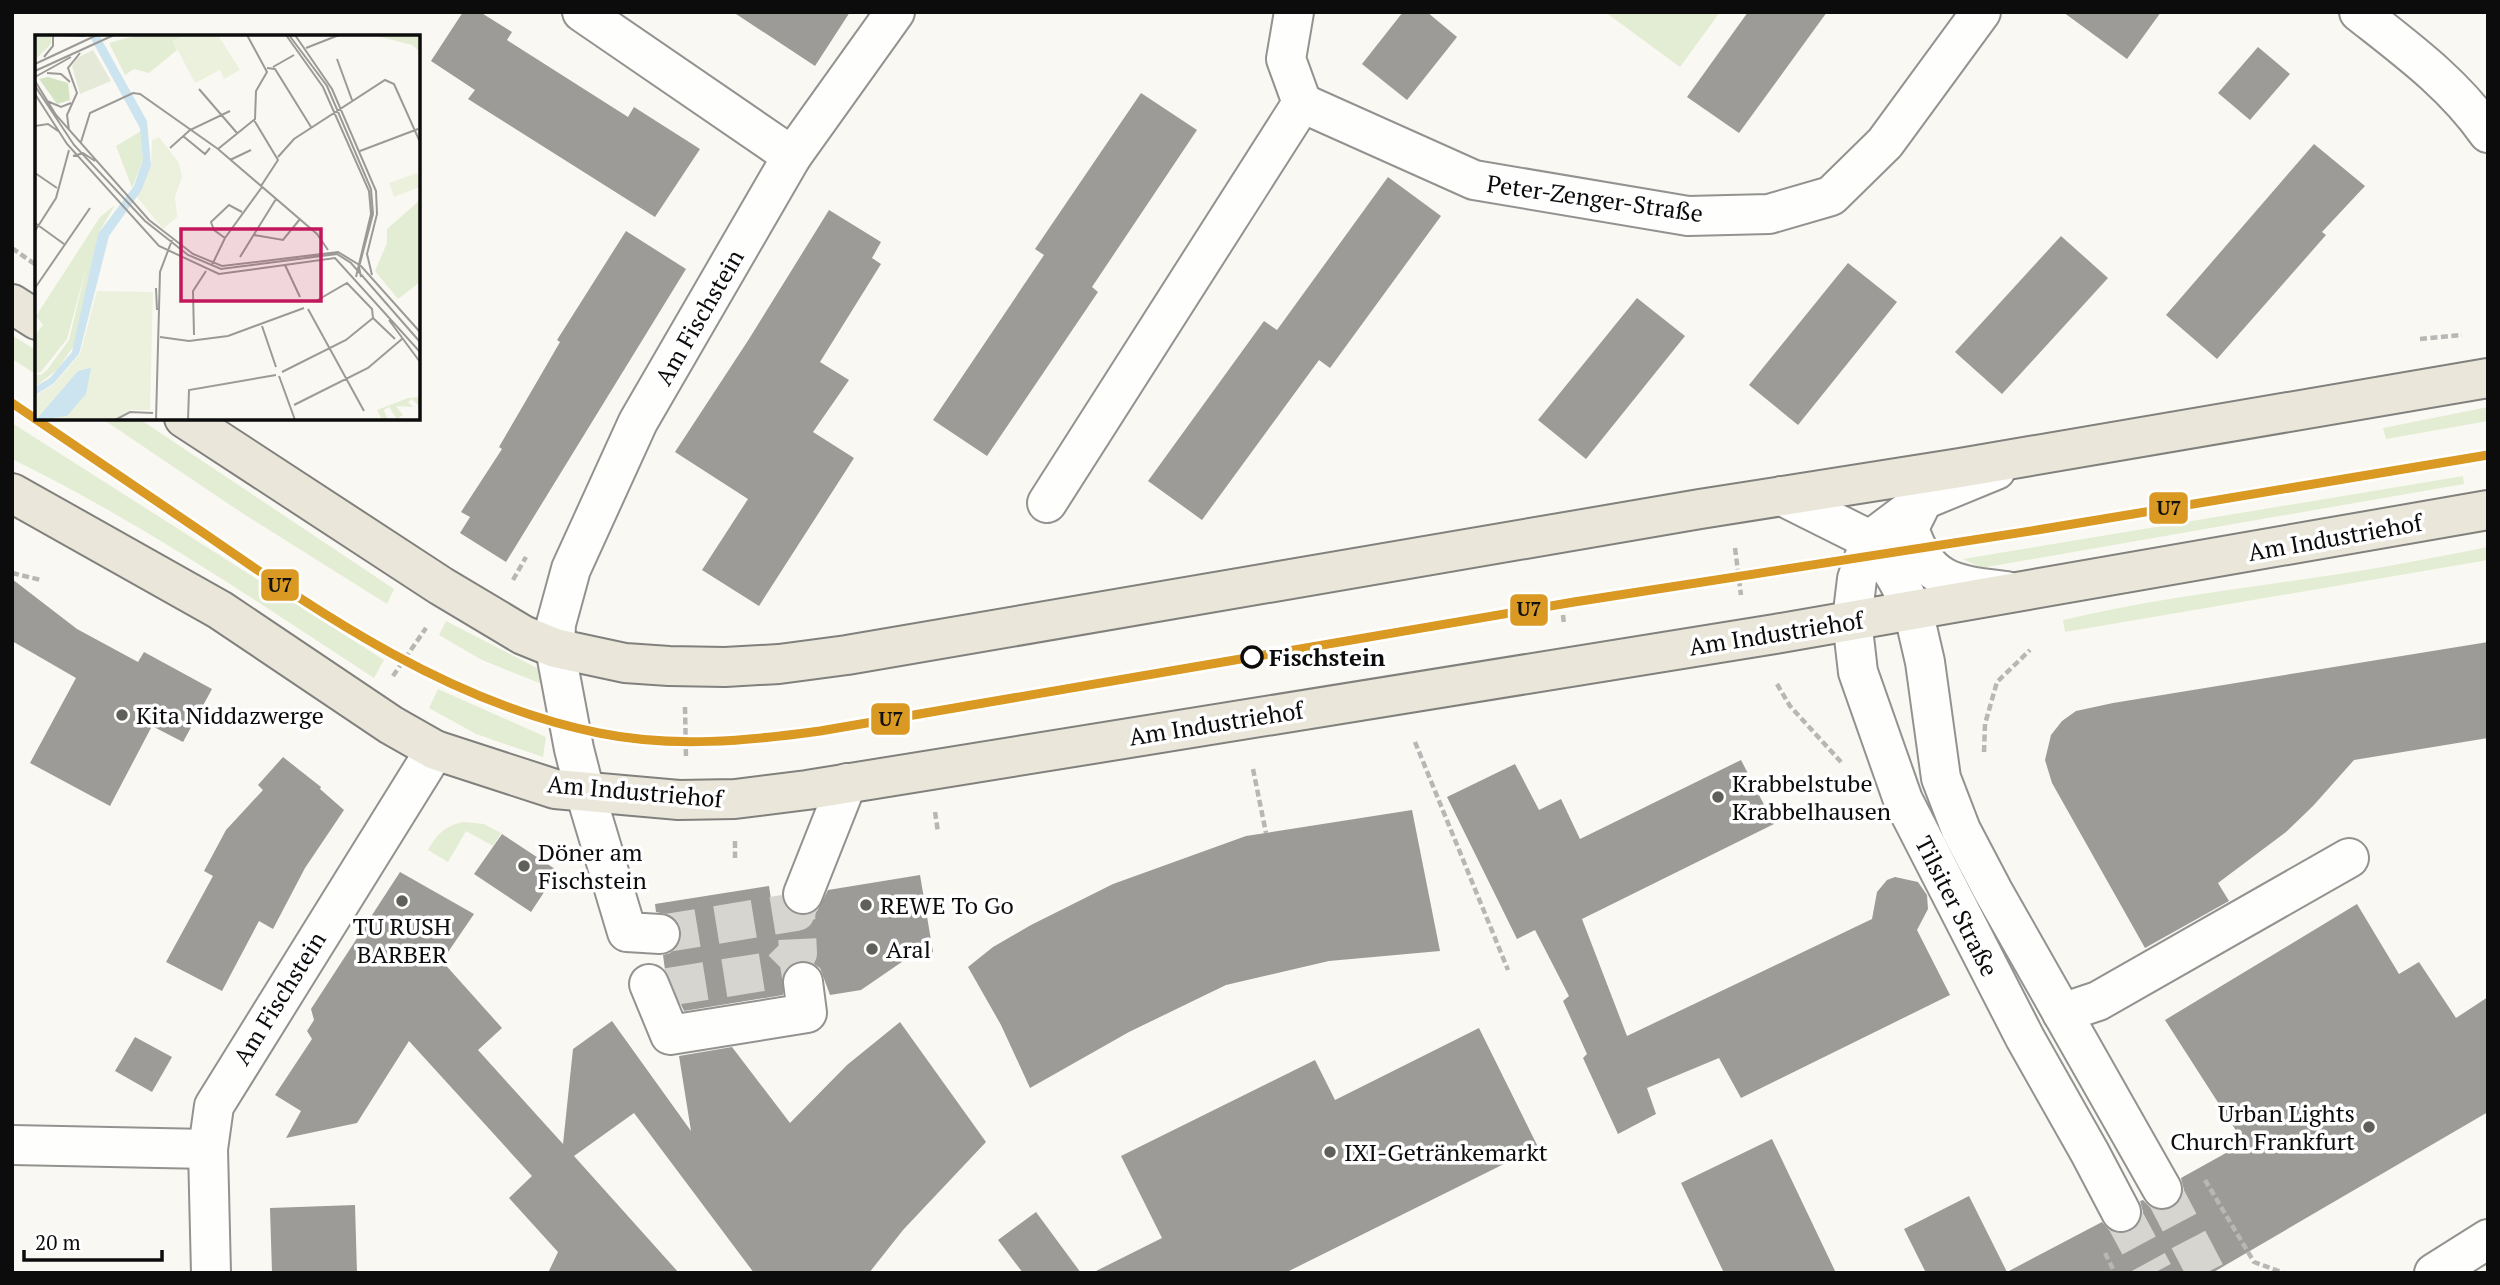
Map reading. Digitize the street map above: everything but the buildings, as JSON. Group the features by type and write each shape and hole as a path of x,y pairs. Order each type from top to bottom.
{"main road":[{"path":"12,304 35,319"},
{"path":"187,420 441,586 523,635 555,648 625,663 725,667 779,664 847,655 2488,378"},
{"name":"Am Industriehof","path":"12,493 220,610 391,725 435,750 555,789 679,800 735,799 847,783 1913,610 2488,510"}],"street":[{"path":"582,12 792,156"},
{"name":"Am Fischstein","path":"803,982 807,1013 670,1035 643,933 585,792 555,648 555,624 571,569 638,422 792,156 895,12"},
{"path":"1047,503 1303,103 1286,59 1294,12"},
{"name":"Peter-Zenger-Straße","path":"1303,103 1474,180 1688,216 1769,214 1831,196 1885,143 1981,12"},
{"path":"2359,12 2483,113"},
{"path":"1870,540 1923,500 2040,453"},
{"name":"Tilsiter Straße","path":"1782,496 1870,540 1882,554 1913,610 1925,662 1941,778 1961,830 2162,1189"},
{"path":"1923,500 1909,528 1916,549 1935,573 1962,586 2010,592"},
{"name":"Tilsiter Straße","path":"1870,540 1857,579 1852,620 1858,672 1903,800 2025,1038 2120,1212"},
{"name":"Am Fischstein","path":"211,1273 208,1149 214,1106 435,750"},
{"path":"803,894 847,783"},
{"path":"2062,1013 2098,1002 2349,858"},
{"path":"12,1145 208,1149"},
{"path":"2434,1273 2488,1239"}],"path":[{"path":"12,248 35,264"},
{"path":"2420,339 2474,334"},
{"path":"1733,540 1741,598 1752,597"},
{"path":"12,573 41,580"},
{"path":"669,666 660,689 660,698 685,698 686,763"},
{"path":"1415,742 1508,970"},
{"path":"1253,769 1266,833"},
{"path":"735,799 735,858"},
{"path":"934,804 938,832"}],"green space":[{"path":"1605,12 1720,12 1680,67"},
{"path":"12,335 35,350 35,374 12,359"},
{"path":"2488,407 2488,421 2386,439 2383,428"},
{"path":"104,420 141,420 394,589 387,604 239,511"},
{"path":"12,423 384,660 374,678 151,535 12,459"},
{"path":"2463,476 2464,484 1981,568 1963,559"},
{"path":"2488,547 2488,560 2065,632 2063,620 2099,612"},
{"path":"446,621 549,674 547,686 482,660 439,635"},
{"path":"438,689 546,737 543,757 476,734 429,708"},
{"path":"463,822 484,824 501,833 493,846 466,831 448,862 428,850 442,832"}],"tunnel":[{"path":"660,934 796,912 803,894"},
{"path":"668,987 782,969 798,953 796,912"},
{"path":"2162,1189 2206,1273"},
{"path":"2121,1212 2154,1273"}],"transit line":[{"name":"U7","path":"12,403 35,419"},
{"name":"U7","path":"37,420 297,596 392,654 442,679 545,720 626,738 682,742 765,738 820,731 1574,602 2037,530 2488,455"}],"place":[{"name":"Fischstein","path":"1252,657"},
{"name":"Kita Niddazwerge","path":"122,715"},
{"name":"Krabbelstube Krabbelhausen","path":"1718,797"},
{"name":"Döner am Fischstein","path":"524,866"},
{"name":"TU RUSH BARBER","path":"402,901"},
{"name":"REWE To Go","path":"866,905"},
{"name":"Aral","path":"872,949"},
{"name":"Urban Lights Church Frankfurt","path":"2369,1127"},
{"name":"IXI-Getränkemarkt","path":"1330,1152"}]}
